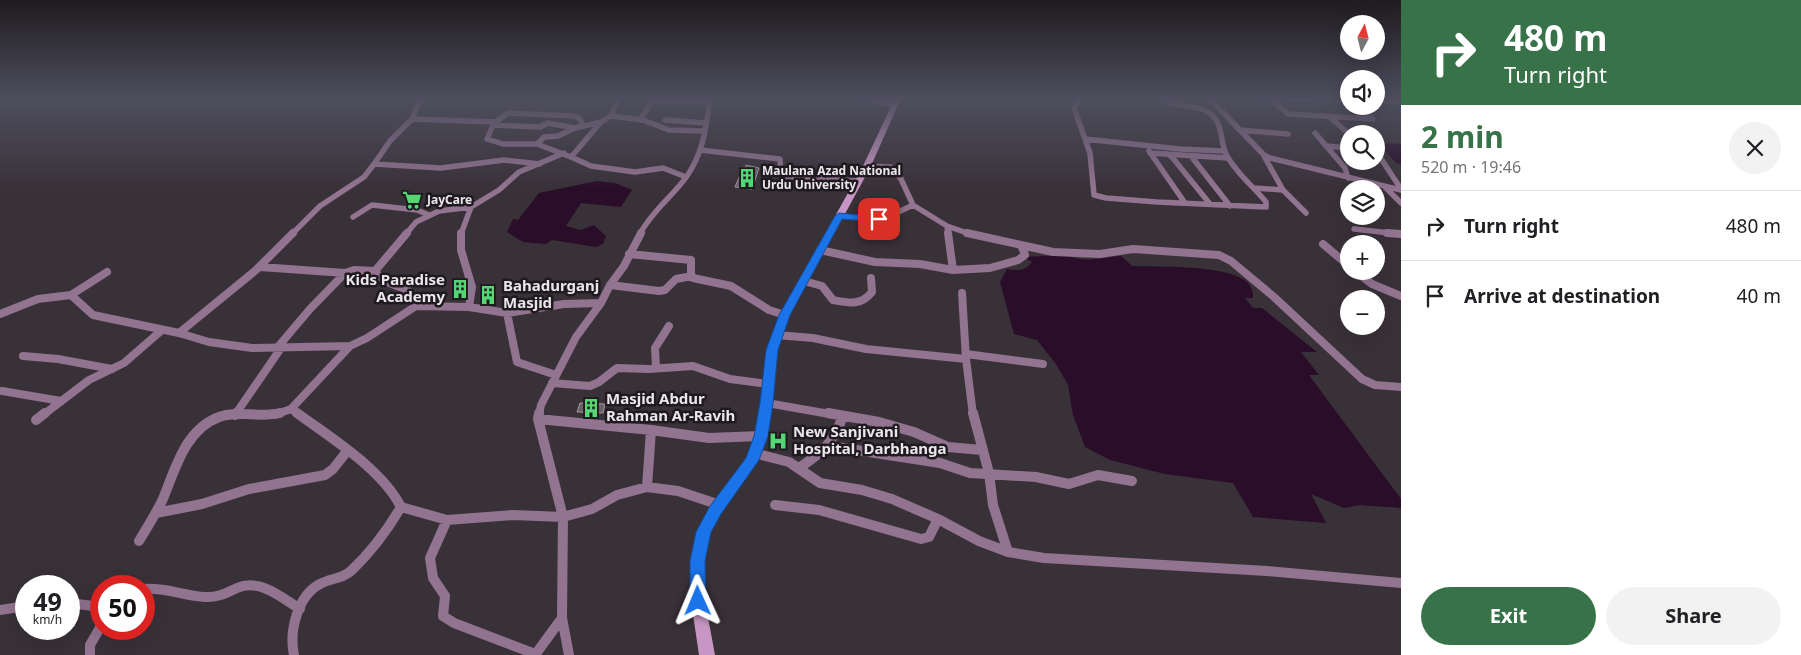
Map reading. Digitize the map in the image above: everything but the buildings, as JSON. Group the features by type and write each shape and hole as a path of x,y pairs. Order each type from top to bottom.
{"main road":[{"path":"707,655 698,601 697,561 704,532 720,505 752,460 761,436 767,403 772,350 776,335 820,250 867,166 884,129"}],"street":[{"path":"179,333 260,267 320,206 364,177 390,141 402,129"},
{"path":"492,129 487,136 489,142 536,144 564,153 590,166 635,172 663,168 686,177"},
{"path":"536,144 542,138 558,136 574,129"},
{"path":"571,157 596,129"},
{"path":"665,129 687,129"},
{"path":"569,655 562,618 562,517 538,419 541,405 576,337 601,303 610,285 624,266 647,221 686,177 704,142 706,129"},
{"path":"1081,129 1090,156 1092,192 1094,195 1230,206 1266,206 1266,202 1228,158 1224,150 1221,129"},
{"path":"1240,130 1288,134"},
{"path":"1240,130 1264,155 1283,190 1306,212"},
{"path":"1315,133 1345,168 1348,178"},
{"path":"1085,139 1224,150"},
{"path":"1146,145 1185,203"},
{"path":"1326,146 1340,147"},
{"path":"700,150 780,159 779,174 782,176 795,176 804,179 858,180"},
{"path":"374,271 410,227 429,215 439,211 470,208 500,190 519,172 564,153"},
{"path":"1150,153 1228,158"},
{"path":"1167,154 1172,157 1210,204"},
{"path":"1264,155 1280,162 1356,180"},
{"path":"1191,156 1230,206"},
{"path":"374,164 441,168 504,160 540,164"},
{"path":"867,166 886,166 892,169 901,180 913,205 947,226 980,237 1053,252 1084,254 1133,249 1219,255 1231,261 1274,297 1362,379 1375,385 1401,387"},
{"path":"1385,166 1401,190"},
{"path":"1385,187 1401,190"},
{"path":"1385,187 1401,203"},
{"path":"1254,188 1283,190"},
{"path":"353,217 372,205 417,210 429,215"},
{"path":"839,216 884,219 891,217 903,207 913,205"},
{"path":"469,307 472,288 460,243 461,232 470,216 470,208"},
{"path":"947,226 953,270"},
{"path":"1354,229 1401,234"},
{"path":"1323,244 1340,258"},
{"path":"820,250 875,262 920,264 953,270 983,269 1018,260 1025,255 1022,247"},
{"path":"629,254 691,260 692,276"},
{"path":"260,267 345,273 354,270 374,271 384,281 409,291 416,306"},
{"path":"0,314 38,299 71,295 107,272"},
{"path":"235,414 279,348 310,309 345,273"},
{"path":"610,285 659,292 665,290 676,279 692,276 731,285 767,310 785,315"},
{"path":"804,280 822,286 833,300 860,303 866,300 872,292 870,278"},
{"path":"1367,280 1401,296"},
{"path":"962,293 966,357 973,413 989,473 993,505 1008,552"},
{"path":"71,295 93,315 179,333 224,345 279,348 350,346 367,338 416,306 469,307 507,312 564,304 601,303"},
{"path":"507,312 517,362 556,375"},
{"path":"656,368 655,348 669,326"},
{"path":"36,420 89,380 133,356 162,330"},
{"path":"776,335 813,338 872,349 1043,364"},
{"path":"139,541 156,513 181,454 189,441 200,430 212,420 235,414 274,416 291,409 350,346"},
{"path":"23,356 112,369"},
{"path":"552,384 590,386 599,382 617,368 693,366 730,378 768,384"},
{"path":"2,391 61,401"},
{"path":"767,403 902,428 948,447 982,450"},
{"path":"291,409 348,450 396,496 401,507 446,520 514,515 562,517 592,509 617,495 646,487 678,491 720,505"},
{"path":"799,468 830,446 836,436 843,416"},
{"path":"538,419 651,430 708,438 761,436"},
{"path":"646,487 651,430"},
{"path":"830,446 940,463 970,473 1036,477 1069,484 1098,475 1132,481"},
{"path":"156,513 202,504 249,490 325,475 333,470 348,450"},
{"path":"754,453 781,459 820,482 877,494 938,519 979,541 1008,552 1044,558 1267,571 1401,583"},
{"path":"774,505 827,512 921,539 929,537 938,519"},
{"path":"294,655 291,645 293,629 300,610 312,589 320,584 338,580 352,570 401,507"},
{"path":"446,520 430,558 433,578 445,596 443,616 535,654 562,618"},
{"path":"155,588 164,588 193,596 216,596 250,584 265,590 300,610"},
{"path":"0,610 15,608"},
{"path":"90,655 90,645 93,640"}],"shaded area":[{"path":"1385,143 1401,144 1401,164 1396,163 1385,151"},
{"path":"597,181 615,183 632,190 621,207 581,203 566,226 581,230 594,225 606,236 603,244 596,247 552,240 546,244 523,242 507,232 513,219 518,220 539,193"},
{"path":"1068,255 1087,260 1121,256 1132,266 1205,269 1232,274 1243,279 1251,287 1253,298 1245,298 1253,308 1262,308 1317,352 1301,352 1319,375 1309,375 1401,499 1401,508 1360,505 1344,508 1311,494 1326,523 1253,517 1233,483 1165,474 1110,460 1085,447 1073,415 1068,385 1056,364 1037,340 1014,334 1000,282 1007,269 1021,270 1032,262 1024,257"}],"place":[{"name":"Maulana Azad National Urdu University","path":"747,178"},
{"name":"JayCare","path":"412,200"},
{"name":"Kids Paradise Academy","path":"460,289"},
{"name":"Bahadurganj Masjid","path":"488,295"},
{"name":"Masjid Abdur Rahman Ar-Ravih","path":"591,408"},
{"name":"New Sanjivani Hospital, Darbhanga","path":"778,441"}],"route":[{"path":"698,601 697,561 704,532 716,510 752,460 761,436 767,403 772,350 785,315 839,216 879,219"}]}
